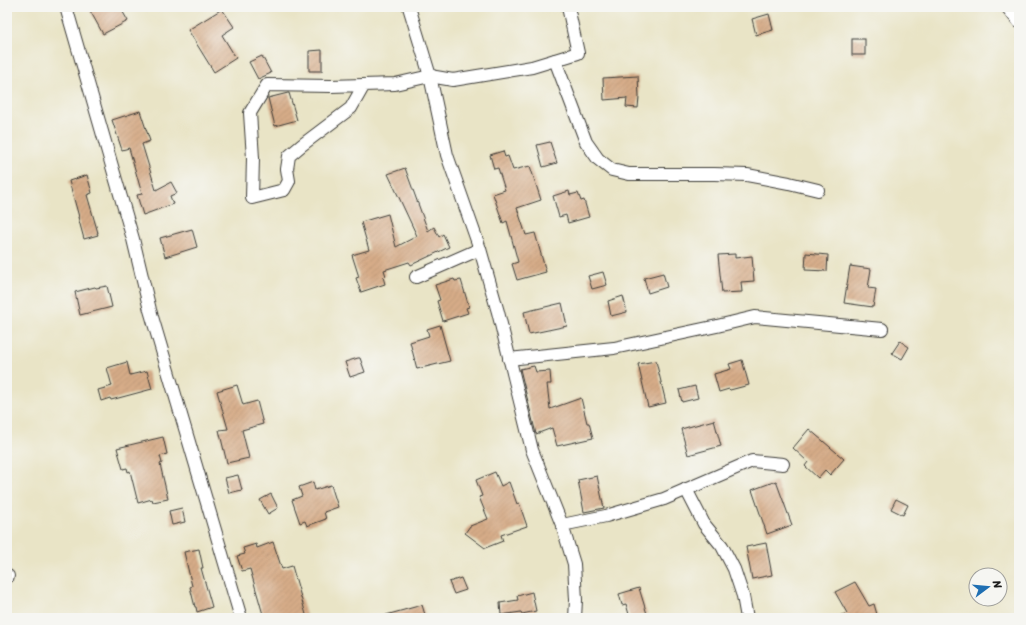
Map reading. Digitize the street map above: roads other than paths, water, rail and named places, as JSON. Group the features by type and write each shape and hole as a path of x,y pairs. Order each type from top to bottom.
{"street":[{"path":"66,7 133,239 152,317 241,618"},
{"path":"409,7 430,76 447,155 480,250 498,312 532,450 562,525 574,564 576,600 575,618"},
{"path":"364,85 351,108 289,156 287,169 290,181 284,190 252,198 253,158 250,112 267,85 395,84 430,76 452,80 532,67 578,53 568,7"},
{"path":"1007,7 1019,22"},
{"path":"555,60 586,142 598,159 612,170 629,174 747,175 818,190"},
{"path":"416,277 480,250"},
{"path":"509,359 614,348 755,317 882,329"},
{"path":"562,525 606,516 664,498 752,460 783,464"},
{"path":"686,489 704,524 722,546 734,569 743,596 747,618"}]}
